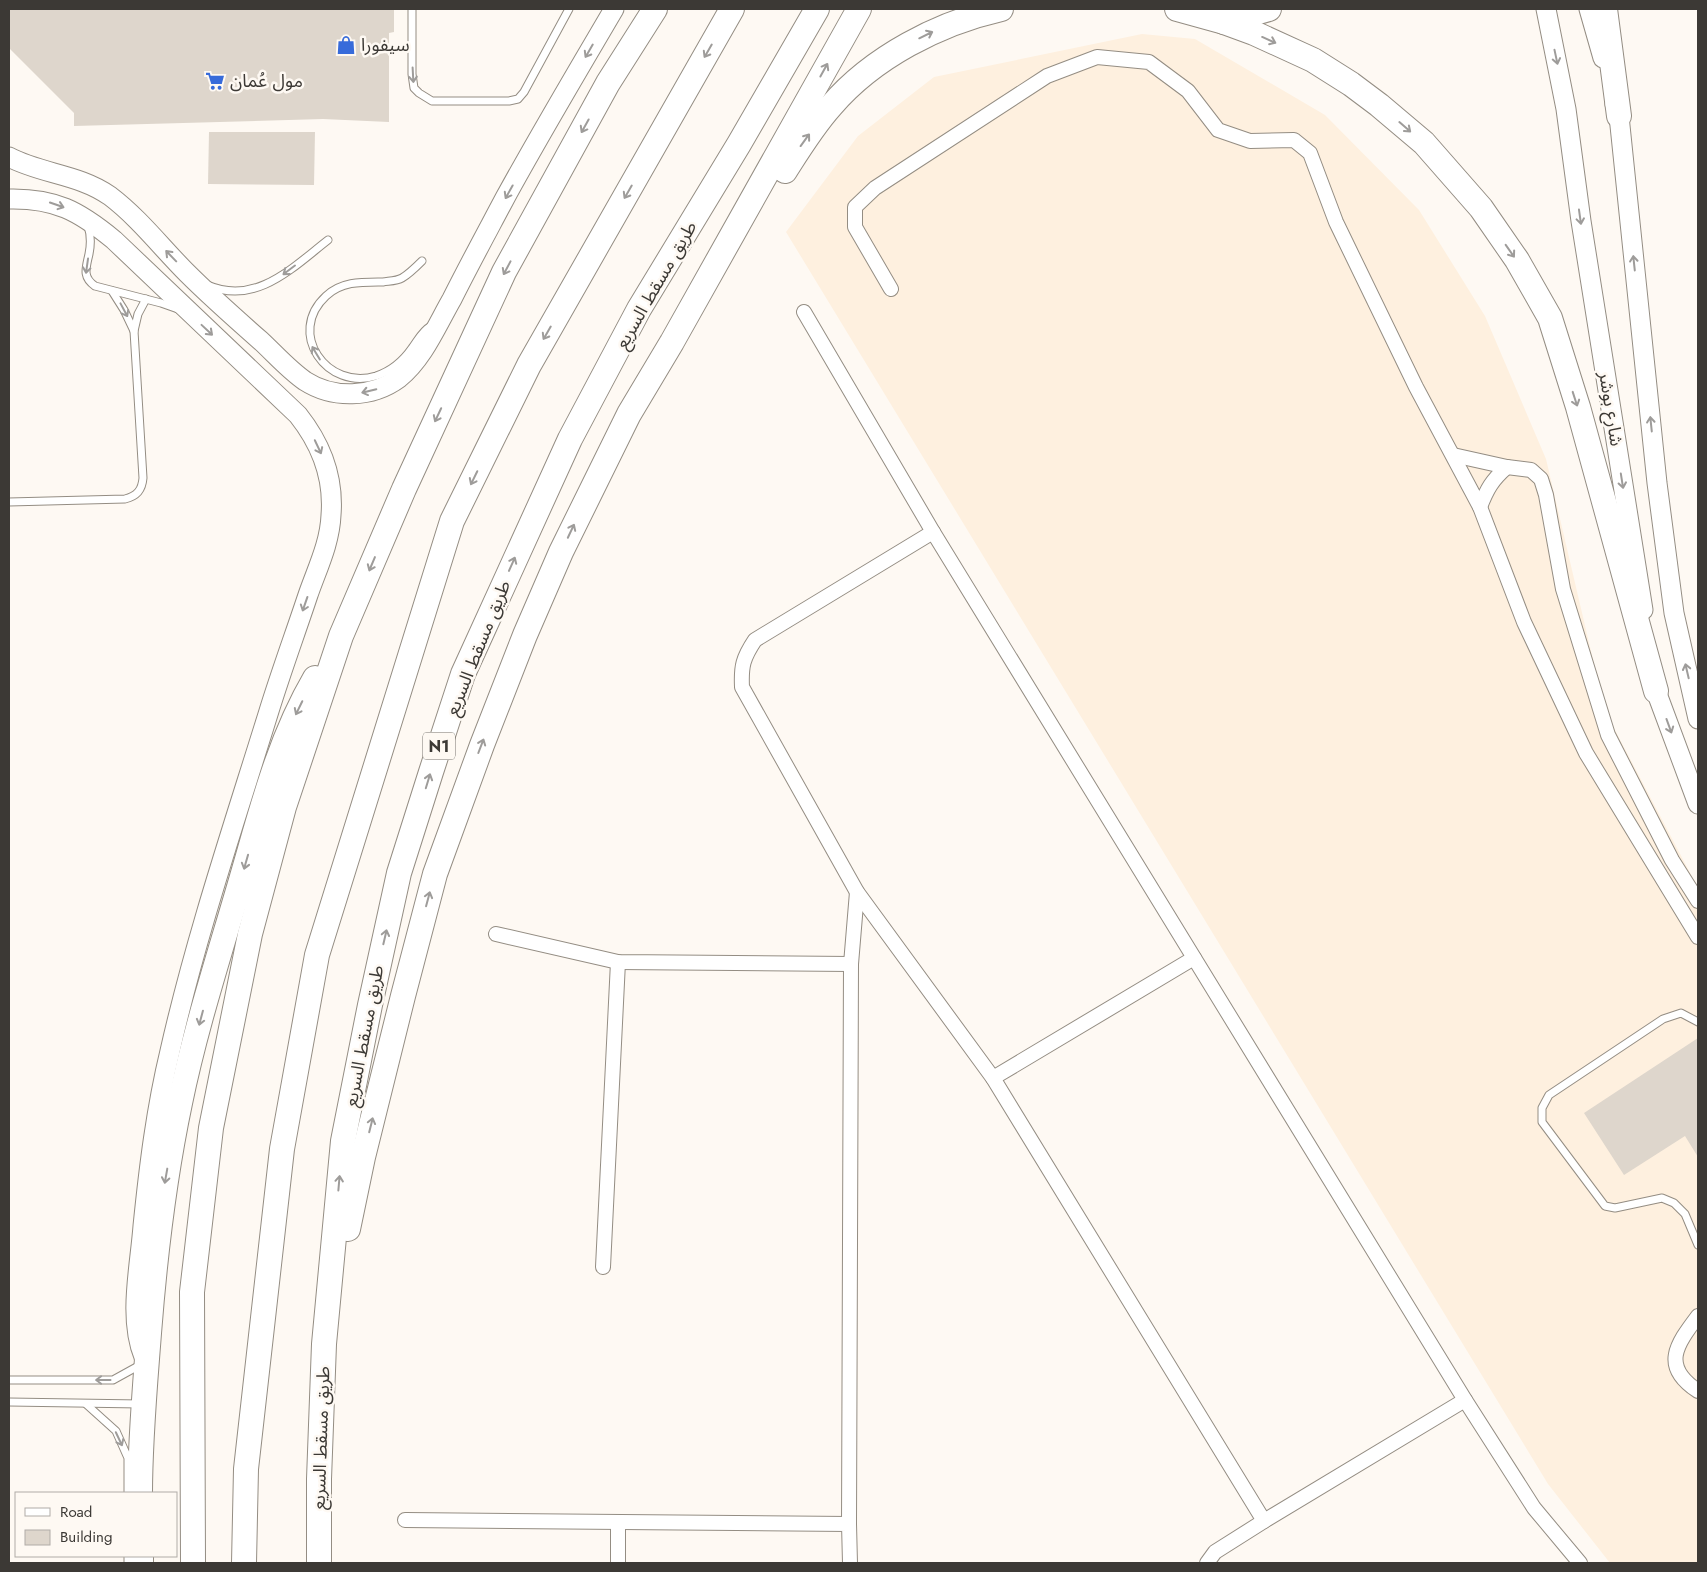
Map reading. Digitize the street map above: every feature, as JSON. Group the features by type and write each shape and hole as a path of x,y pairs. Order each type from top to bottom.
{"highway":[{"path":"608,83 617,53 640,9"},
{"path":"193,1563 192,1292 211,1128 255,916 284,807 341,636 404,489 504,272 608,83 655,9"},
{"path":"244,1563 246,1469 282,1149 317,955 345,862 452,522 529,365 732,9"},
{"name":"طريق مسقط السريع","path":"319,1563 319,1479 324,1344 343,1141 399,873 463,674 570,439 639,309 818,9"},
{"path":"324,1344 363,1157 402,996 435,874 485,736 525,635 561,552 629,414 672,342 859,9"},
{"path":"672,342 737,247 801,146 831,105 878,64 921,38 974,15 1001,9"},
{"path":"1177,9 1224,22 1254,33 1313,60 1351,84 1424,143 1481,208 1517,260 1550,318 1578,407 1656,691"},
{"path":"1224,22 1270,9"},
{"path":"1606,9 1619,116"},
{"path":"140,1492 143,1404 156,1248 162,1199 180,1102 201,1014 276,760 312,684 341,636"}],"street":[{"path":"9,156 26,164 78,179 100,190 124,208 189,275 294,372 310,384 328,392 354,394 370,392 385,386 410,368 439,323 506,196 614,9"},
{"name":"شارع بوشر","path":"1546,9 1566,109 1582,231 1656,691 1698,804"},
{"name":"شارع بوشر","path":"1589,9 1619,116 1657,483 1671,595 1698,719"},
{"path":"892,289 855,227 855,207 876,188 1047,76 1097,57 1149,62 1188,91 1218,130 1250,141 1294,140 1310,153 1336,222 1416,387 1480,508 1524,622 1586,754 1698,938"},
{"path":"9,199 37,200 53,203 85,218 114,240 190,314 289,405 306,425 325,462 330,489 331,516 326,543 283,668 216,880 169,1053 149,1170 136,1299 137,1331 146,1362"},
{"path":"804,312 933,532 1465,1400 1534,1508 1580,1563"},
{"path":"1453,455 1507,467 1531,470 1541,480 1546,495 1563,589 1608,736 1672,860 1698,901"},
{"path":"1480,508 1487,488 1507,467"},
{"path":"933,532 754,640 741,667 742,687 857,892 993,1078 1264,1522"},
{"path":"850,1563 851,964 857,892"},
{"path":"496,934 618,962 851,964"},
{"path":"993,1078 1194,958"},
{"path":"603,1267 618,962"},
{"path":"1698,1316 1680,1341 1675,1355 1681,1376 1690,1386 1698,1391"},
{"path":"1207,1563 1215,1552 1465,1400"},
{"path":"405,1520 849,1524"},
{"path":"618,1522 618,1563"}],"lane":[{"path":"412,9 412,74 414,88 419,94 432,101 509,101 518,99 524,92 569,9"},
{"path":"85,218 91,236 85,270 86,277 95,286 146,299 190,314"},
{"path":"189,275 211,286 223,289 235,291 258,288 278,279 328,240"},
{"path":"422,261 401,279 353,283 343,285 329,293 313,314 310,335 312,346 324,364 332,371 342,376 364,378 386,372 396,366 404,359 424,332 439,323"},
{"path":"112,291 134,331"},
{"path":"9,502 125,499 132,497 138,492 142,486 143,478 134,331 138,314 146,299"},
{"path":"1698,1022 1681,1013 1663,1019 1549,1095 1542,1108 1542,1122 1605,1206 1616,1208 1662,1198 1674,1203 1685,1214 1698,1245"},
{"path":"9,1380 113,1380 146,1362"},
{"path":"9,1402 143,1404"},
{"path":"86,1404 116,1431 128,1458 128,1492"}],"shaded area":[{"path":"1142,34 1195,39 1325,115 1419,210 1485,316 1546,459 1605,711 1698,888 1698,1563 1610,1563 1548,1484 786,232 858,136 934,77"}],"building":[{"name":"مول عُمان","path":"9,9 394,9 394,32 389,33 389,122 323,119 74,126 74,113 9,48"},
{"path":"209,132 315,132 314,185 208,184"},
{"path":"1698,1038 1698,1157 1685,1136 1624,1175 1584,1113"}],"place":[{"name":"سيفورا","path":"346,45"},
{"name":"مول عُمان","path":"215,81"}]}
